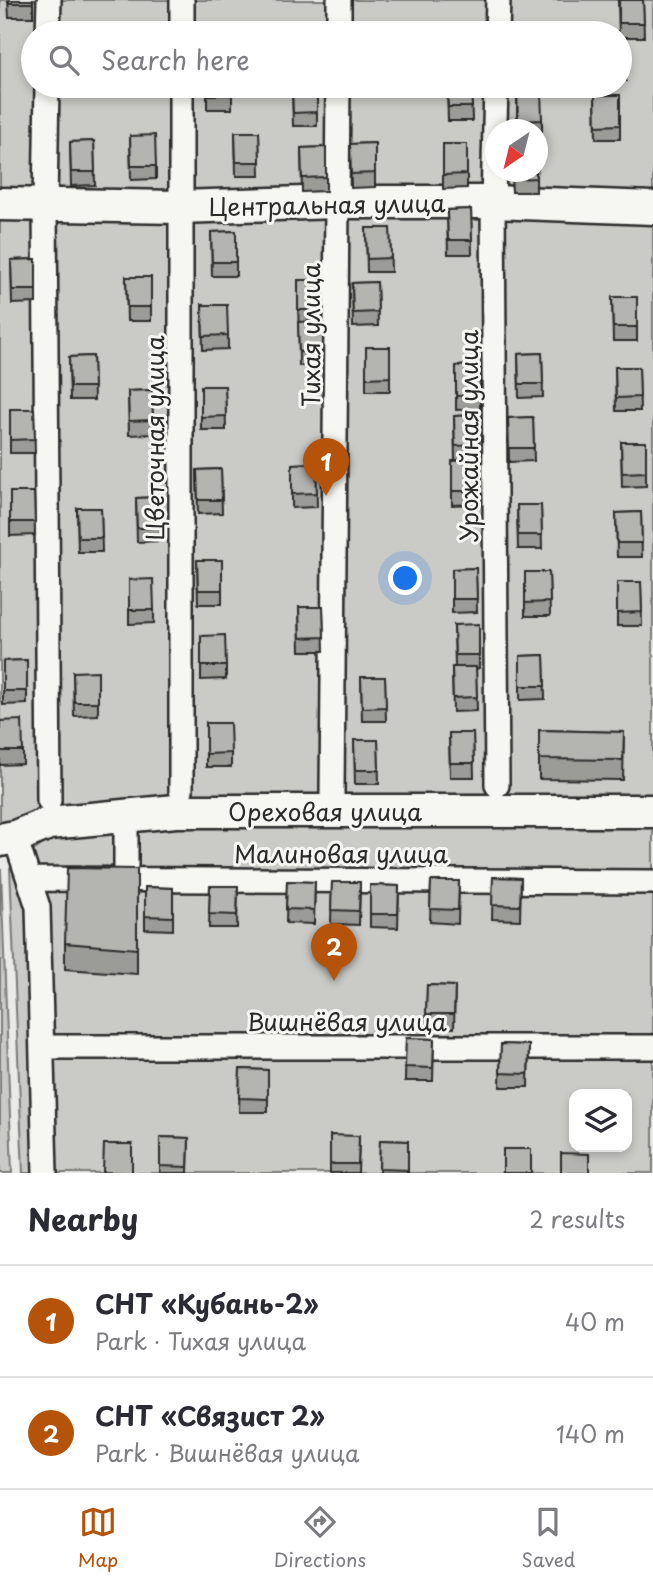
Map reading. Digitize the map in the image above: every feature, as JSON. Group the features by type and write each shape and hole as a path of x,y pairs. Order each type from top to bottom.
{"street":[{"path":"48,21 49,0"},
{"path":"182,0 182,21"},
{"path":"338,21 339,0"},
{"path":"497,21 498,0"},
{"path":"47,98 45,203 50,800"},
{"name":"Цветочная улица","path":"181,98 181,790"},
{"name":"Тихая улица","path":"332,794 338,98"},
{"name":"Урожайная улица","path":"496,98 493,202 497,785"},
{"name":"Центральная улица","path":"0,204 179,207 337,202 493,202 653,208"},
{"name":"Ореховая улица","path":"8,839 49,822 176,811 653,811"},
{"path":"126,816 126,877"},
{"path":"8,839 29,878 38,906 45,1173"},
{"name":"Малиновая улица","path":"29,878 653,882"},
{"name":"Вишнёвая улица","path":"42,1047 653,1047"}],"shaded area":[{"path":"0,0 653,0 653,820 52,822 0,859"},
{"path":"65,828 653,828 653,1173 23,1173 10,868"},
{"path":"1,870 12,1173 0,1173"}],"building":[{"path":"9,0 33,0 33,3 9,3"},
{"path":"619,0 643,0 644,23 619,21"},
{"path":"292,98 317,98 317,112 293,113"},
{"path":"448,98 472,98 472,107 448,107"},
{"path":"517,98 541,98 542,119 518,119"},
{"path":"595,98 620,98 620,125 596,126"},
{"path":"235,132 259,132 260,162 236,162"},
{"path":"155,135 156,166 131,166 130,136"},
{"path":"94,141 95,172 71,172 70,142"},
{"path":"375,143 375,173 351,174 350,144"},
{"path":"443,144 467,144 467,174 443,175"},
{"path":"326,147 326,177 302,178 301,148"},
{"path":"471,209 472,240 448,240 447,210"},
{"path":"366,228 390,228 391,258 367,259"},
{"path":"236,231 236,262 212,262 211,232"},
{"path":"36,259 36,290 12,290 11,260"},
{"path":"126,277 151,277 151,307 127,307"},
{"path":"298,280 322,280 323,310 298,310"},
{"path":"377,282 378,312 353,313 352,283"},
{"path":"612,297 637,297 637,327 613,327"},
{"path":"202,305 227,305 228,335 203,336"},
{"path":"323,321 323,352 299,352 298,322"},
{"path":"366,347 390,347 390,377 366,378"},
{"path":"542,353 543,384 519,384 518,354"},
{"path":"93,356 94,387 70,387 69,357"},
{"path":"480,365 480,395 456,396 456,366"},
{"path":"615,367 639,367 640,397 616,398"},
{"path":"201,386 225,386 226,416 201,417"},
{"path":"152,390 153,420 129,421 128,391"},
{"path":"10,409 34,409 35,439 10,440"},
{"path":"479,415 479,445 455,446 454,416"},
{"path":"533,417 534,448 509,448 508,418"},
{"path":"621,442 646,442 646,472 622,473"},
{"path":"476,460 477,491 452,491 452,461"},
{"path":"316,463 317,493 292,494 292,464"},
{"path":"221,469 222,500 198,500 197,470"},
{"path":"10,492 34,492 35,522 10,522"},
{"path":"160,497 161,528 137,528 136,498"},
{"path":"517,505 541,505 542,535 518,535"},
{"path":"77,508 101,508 102,538 78,538"},
{"path":"641,512 642,543 617,543 616,513"},
{"path":"197,560 222,560 222,590 198,590"},
{"path":"476,568 477,599 452,599 452,569"},
{"path":"525,572 549,572 550,602 525,603"},
{"path":"153,579 154,610 129,610 129,580"},
{"path":"617,582 641,582 642,612 617,613"},
{"path":"299,607 323,607 324,637 300,638"},
{"path":"479,624 479,655 455,655 454,625"},
{"path":"225,635 226,666 201,666 201,636"},
{"path":"544,655 545,686 520,686 520,656"},
{"path":"27,660 27,691 3,691 3,661"},
{"path":"452,667 476,667 477,697 453,698"},
{"path":"98,671 98,702 74,702 73,672"},
{"path":"361,677 385,677 386,707 362,708"},
{"path":"22,720 23,751 0,751 0,721"},
{"path":"206,723 230,723 231,753 206,754"},
{"path":"539,730 624,732 623,760 539,759"},
{"path":"449,733 473,733 474,763 450,763"},
{"path":"354,740 378,740 379,770 355,770"},
{"path":"67,868 137,869 137,949 65,943"},
{"path":"493,877 521,878 520,906 492,905"},
{"path":"287,881 315,882 314,910 286,909"},
{"path":"431,881 459,881 458,910 430,909"},
{"path":"332,882 360,882 359,911 331,910"},
{"path":"370,885 399,886 398,914 370,914"},
{"path":"210,886 238,886 237,915 209,914"},
{"path":"145,887 173,888 173,917 145,916"},
{"path":"427,985 455,986 454,1014 426,1014"},
{"path":"406,1038 434,1039 433,1068 405,1067"},
{"path":"501,1044 529,1045 528,1074 500,1073"},
{"path":"240,1069 268,1070 268,1099 239,1098"},
{"path":"330,1135 359,1136 358,1164 330,1164"},
{"path":"160,1137 189,1138 188,1167 160,1166"},
{"path":"380,1140 408,1141 408,1170 379,1169"},
{"path":"104,1144 132,1144 132,1173 103,1172"},
{"path":"503,1149 531,1149 531,1173 503,1173"},
{"path":"561,1153 589,1154 589,1173 561,1173"}],"place":[{"name":"СНТ «Кубань-2»","path":"326,496"},
{"name":"СНТ «Связист 2»","path":"334,981"}]}
